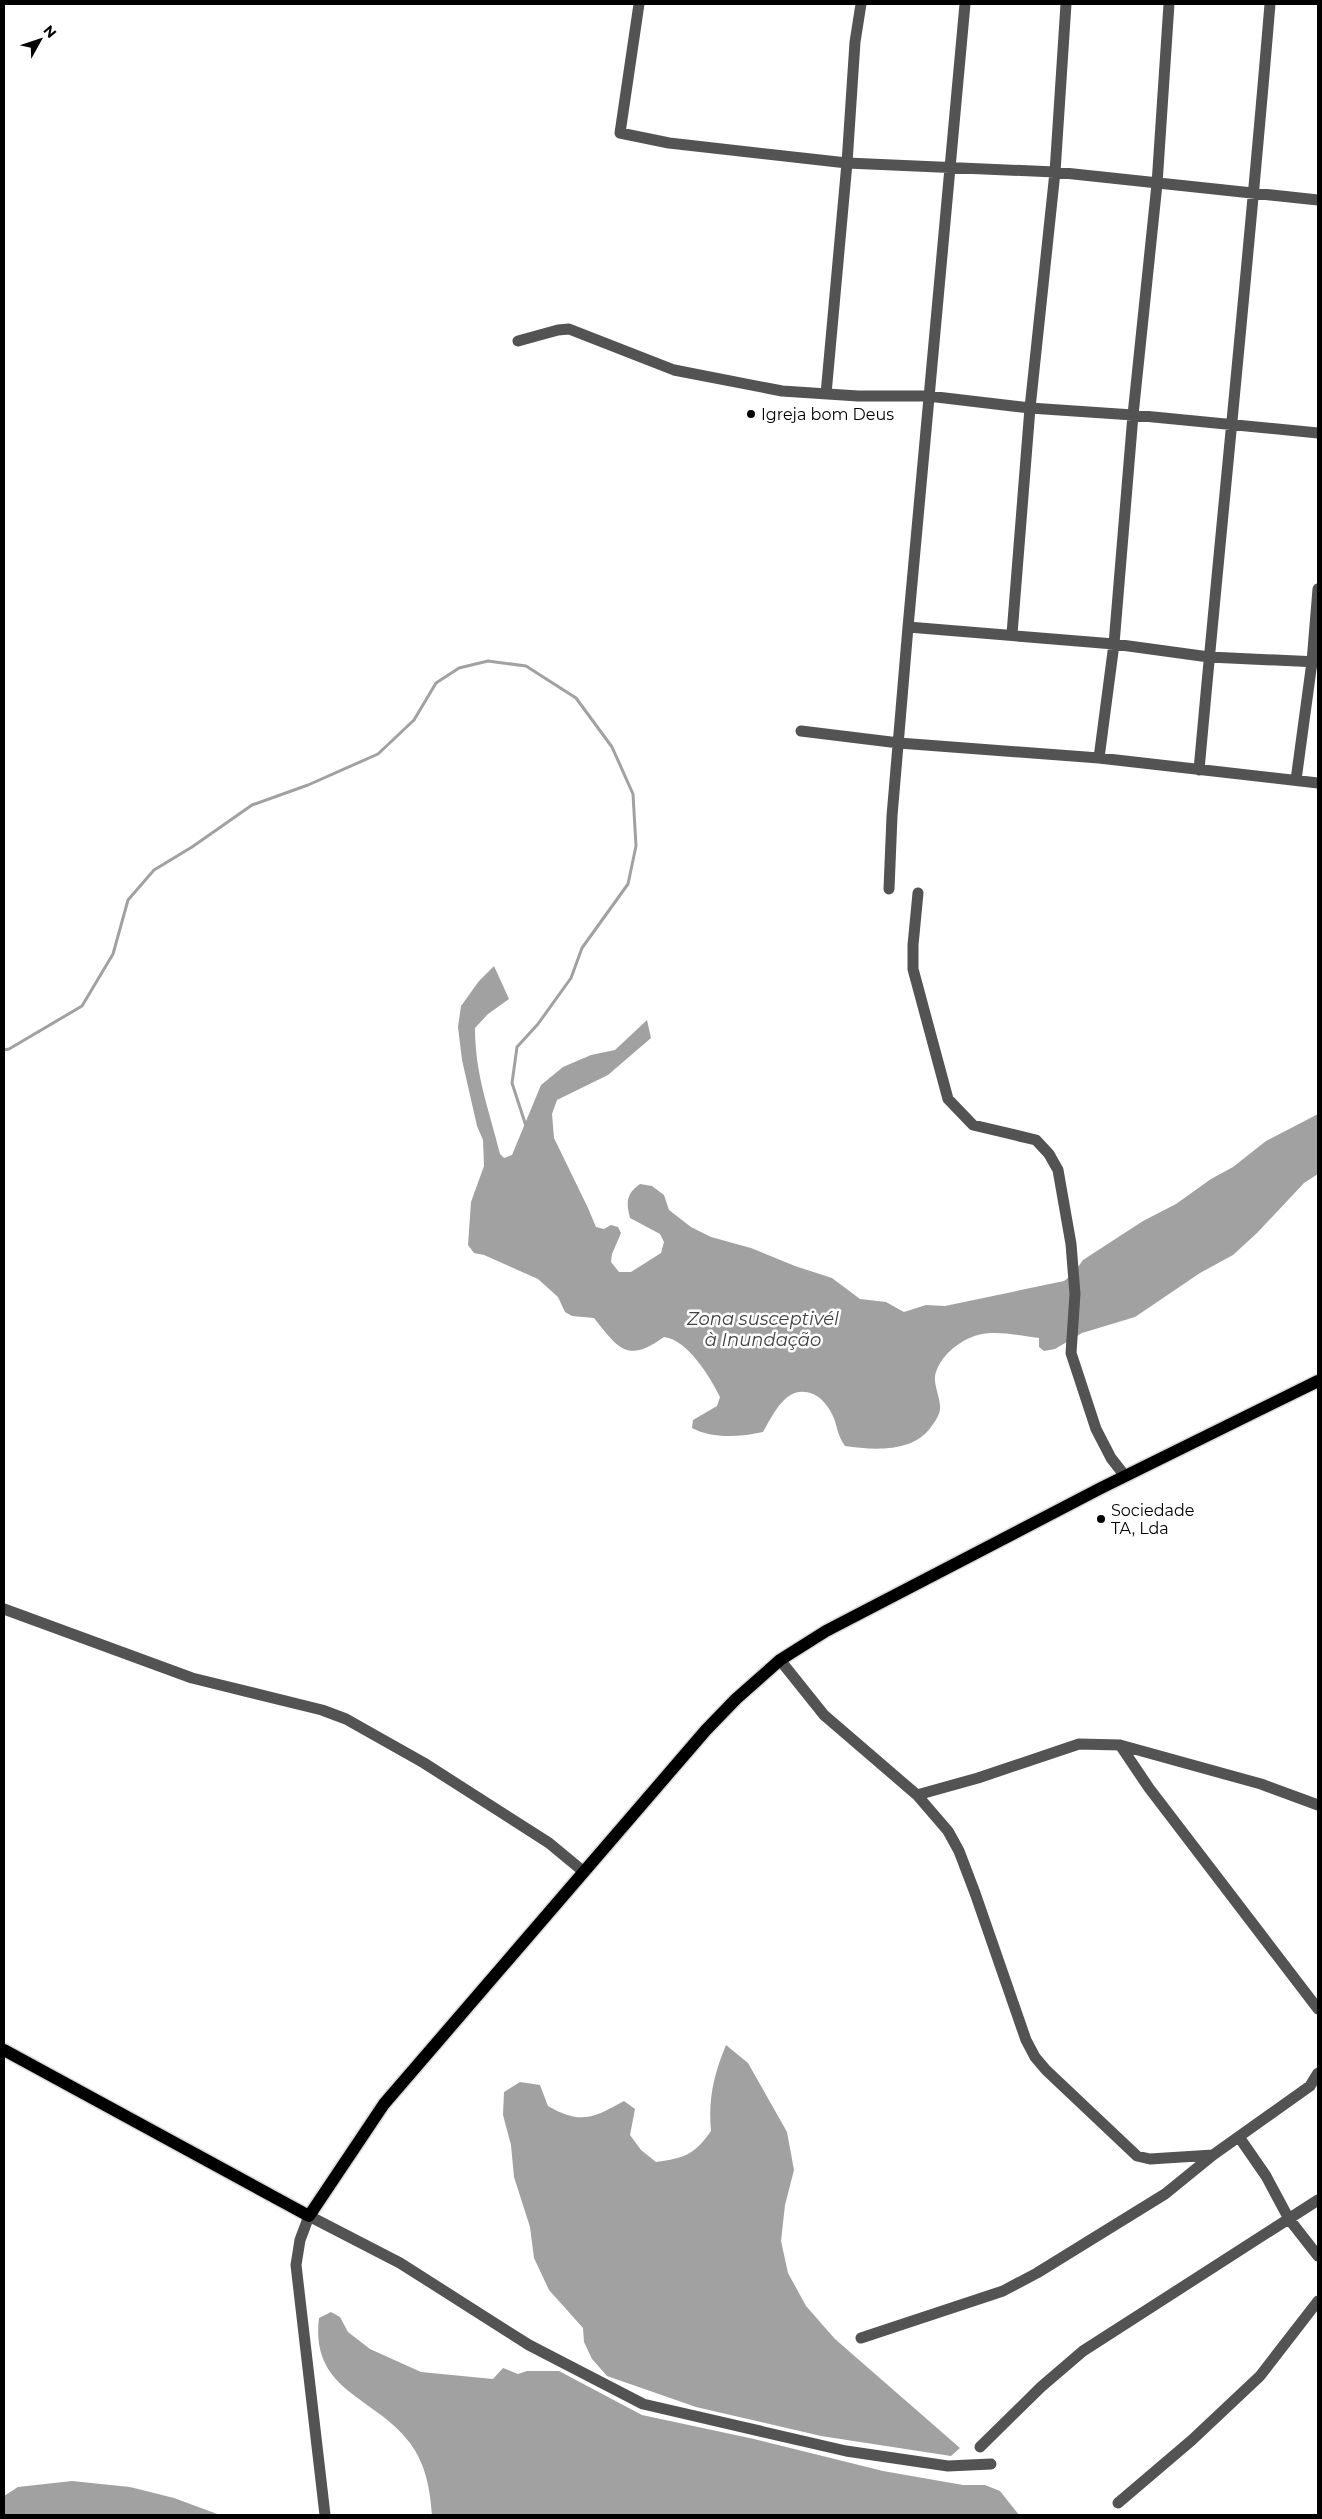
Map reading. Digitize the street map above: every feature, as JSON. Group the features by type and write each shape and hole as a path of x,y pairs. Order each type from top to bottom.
{"main road":[{"path":"4,2050 309,2216 384,2104 706,1730 736,1699 780,1660 826,1631 1125,1476 1318,1381"}],"street":[{"path":"639,4 620,133 669,143 847,163 1055,172 1318,200"},
{"path":"826,394 847,163 855,42 861,4"},
{"path":"889,889 892,816 908,627 965,4"},
{"path":"1012,634 1030,408 1055,172 1066,4"},
{"path":"1099,758 1114,644 1133,415 1157,184 1169,4"},
{"path":"1199,770 1230,425 1255,193 1270,4"},
{"path":"518,341 558,330 569,329 690,375 782,391 928,396 1030,408 1133,415 1318,433"},
{"path":"1296,780 1315,662 1318,589"},
{"path":"908,627 1012,634 1114,644 1209,657 1315,662"},
{"path":"801,731 899,743 1099,758 1318,782"},
{"path":"918,893 913,945 913,969 948,1099 973,1125 1036,1140 1049,1154 1058,1170 1071,1244 1075,1294 1071,1353 1096,1428 1111,1458 1125,1476"},
{"path":"4,1609 192,1678 322,1710 346,1719 424,1764 550,1843 584,1872"},
{"path":"780,1660 824,1715 917,1795 948,1831 959,1851 1026,2040 1035,2057 1127,2149 1137,2156 1150,2159 1212,2155"},
{"path":"917,1795 978,1778 1079,1744 1120,1746 1261,1784 1318,1805"},
{"path":"1120,1746 1149,1788 1318,2009"},
{"path":"861,2338 1003,2291 1078,2249 1165,2194 1212,2155 1310,2086 1318,2072"},
{"path":"1239,2136 1266,2176 1289,2219 1318,2256"},
{"path":"980,2447 1041,2387 1083,2351 1318,2200"},
{"path":"325,2515 296,2264 300,2240 309,2216 400,2263 529,2345 643,2404 846,2451 948,2466 991,2464"},
{"path":"1118,2503 1192,2440 1260,2376 1318,2301"}],"water":[{"name":"Zona susceptivél à Inundação","path":"494,966 509,999 488,1014 475,1028 477,1061 483,1092 500,1154 504,1158 512,1155 541,1085 563,1067 591,1055 615,1050 647,1020 651,1038 608,1075 557,1100 552,1114 554,1138 596,1227 604,1229 611,1225 618,1227 621,1233 612,1254 611,1262 619,1272 631,1272 661,1253 664,1242 660,1234 630,1218 628,1199 632,1191 640,1184 652,1186 664,1195 669,1210 691,1227 711,1237 751,1248 795,1266 832,1278 860,1299 886,1302 904,1312 926,1305 945,1306 1064,1281 1073,1274 1083,1260 1143,1221 1176,1204 1211,1179 1233,1167 1266,1141 1318,1114 1318,1174 1304,1183 1257,1233 1233,1255 1200,1273 1135,1317 1082,1333 1055,1349 1044,1351 1039,1347 1039,1338 1000,1333 978,1335 957,1345 945,1356 935,1376 940,1406 939,1415 923,1435 914,1442 880,1449 845,1446 832,1414 826,1405 816,1395 804,1392 789,1396 782,1402 763,1432 727,1436 700,1432 692,1428 693,1420 717,1406 720,1397 704,1370 690,1352 673,1340 664,1337 641,1350 632,1351 624,1349 610,1337 594,1318 572,1316 565,1312 558,1297 538,1279 484,1255 474,1253 468,1245 471,1202 484,1166 483,1140 477,1126 462,1060 458,1027 461,1006 479,981"},
{"path":"726,2045 748,2063 787,2132 794,2170 785,2205 781,2241 788,2273 806,2306 835,2339 960,2448 951,2456 821,2436 696,2407 607,2376 592,2359 584,2342 583,2328 549,2290 534,2258 530,2227 514,2177 511,2145 503,2115 504,2092 520,2082 540,2085 548,2106 569,2116 578,2117 587,2117 604,2112 624,2101 635,2109 630,2135 641,2150 656,2162 674,2159 694,2150 711,2131 711,2097 718,2066"},
{"path":"331,2312 340,2317 348,2332 370,2349 421,2372 493,2379 503,2368 518,2374 527,2371 559,2371 642,2415 754,2439 883,2471 963,2485 985,2485 1000,2491 1019,2515 432,2515 426,2478 420,2460 410,2443 396,2427 348,2391 335,2378 324,2362 319,2343 319,2318"},
{"path":"72,2481 130,2487 174,2498 220,2515 4,2515 4,2496 18,2487"}],"waterway":[{"path":"4,1050 9,1049 82,1006 113,954 128,900 154,870 192,847 252,805 308,785 378,754 414,720 436,683 459,668 488,661 526,666 576,698 612,747 633,794 636,846 628,884 582,948 571,978 538,1024 517,1047 512,1083 526,1126"}],"place":[{"name":"Igreja bom Deus","path":"751,414"},
{"name":"Sociedade TA, Lda","path":"1101,1519"}]}
